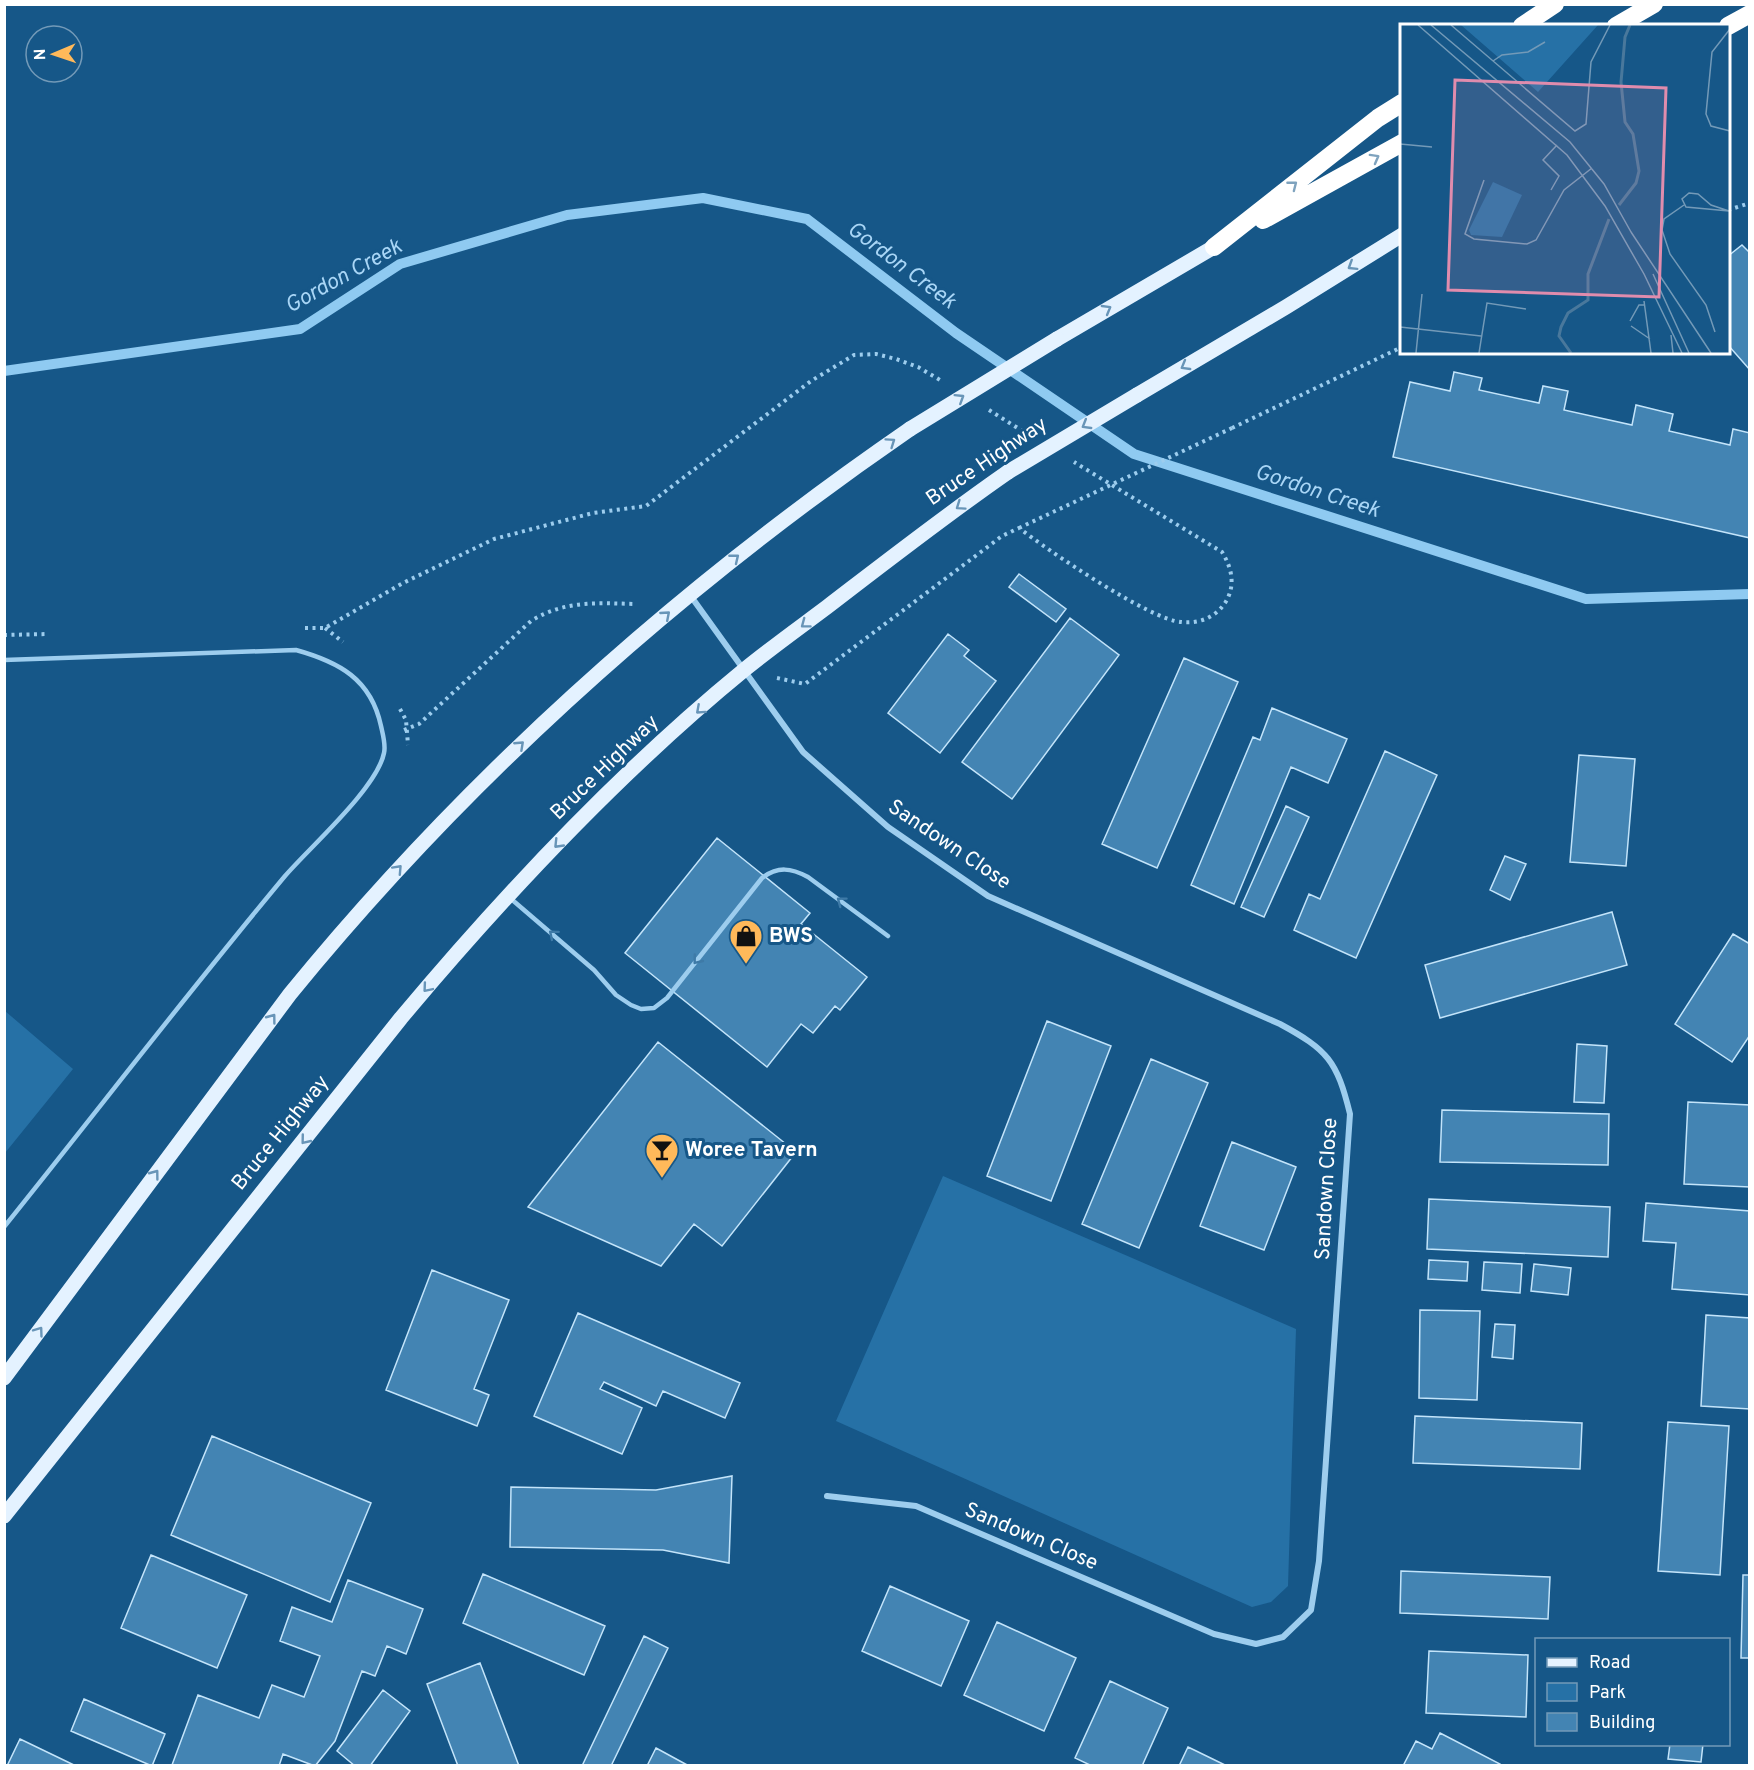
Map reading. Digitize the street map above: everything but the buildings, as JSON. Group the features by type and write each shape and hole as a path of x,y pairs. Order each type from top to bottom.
{"highway":[{"path":"1525,24 1555,4"},
{"path":"1619,24 1654,4"},
{"path":"1730,25 1749,14"},
{"path":"1214,247 1378,118 1400,104"},
{"path":"1214,247 1400,144"}],"main road":[{"name":"Bruce Highway","path":"4,1516 401,1018 508,896 594,807 744,670 948,514 1008,472 1286,307 1400,236"},
{"path":"4,1378 245,1053 338,935 478,785 543,723 677,605 779,521 910,429 1214,247"}],"street":[{"name":"Sandown Close","path":"689,595 803,752 888,827 988,896 1280,1024 1314,1042 1331,1060 1343,1087 1350,1114 1319,1561 1311,1610 1283,1637 1256,1644 1214,1634 916,1506 828,1496"}],"lane":[{"path":"4,660 296,650 327,658 354,676 369,693 378,711 384,753 375,776 284,877 4,1227"},
{"path":"508,896 594,970 616,995 641,1009 654,1008 667,998 762,878 772,871 795,870 808,877 888,936"}],"path":[{"path":"1730,209 1749,203"},
{"path":"805,684 1002,537 1400,347"},
{"path":"397,733 419,724 531,621 549,610 587,602 677,605"}],"green space":[{"path":"5,1011 73,1069 5,1153"},
{"path":"943,1176 1296,1329 1288,1586 1271,1602 1252,1607 836,1421"}],"waterway":[{"name":"Gordon Creek","path":"4,371 300,329 400,264 567,215 703,198 807,219 956,333 1134,454 1586,599 1750,594"}],"place":[{"name":"BWS","path":"746,965"},
{"name":"Woree Tavern","path":"662,1179"}]}
